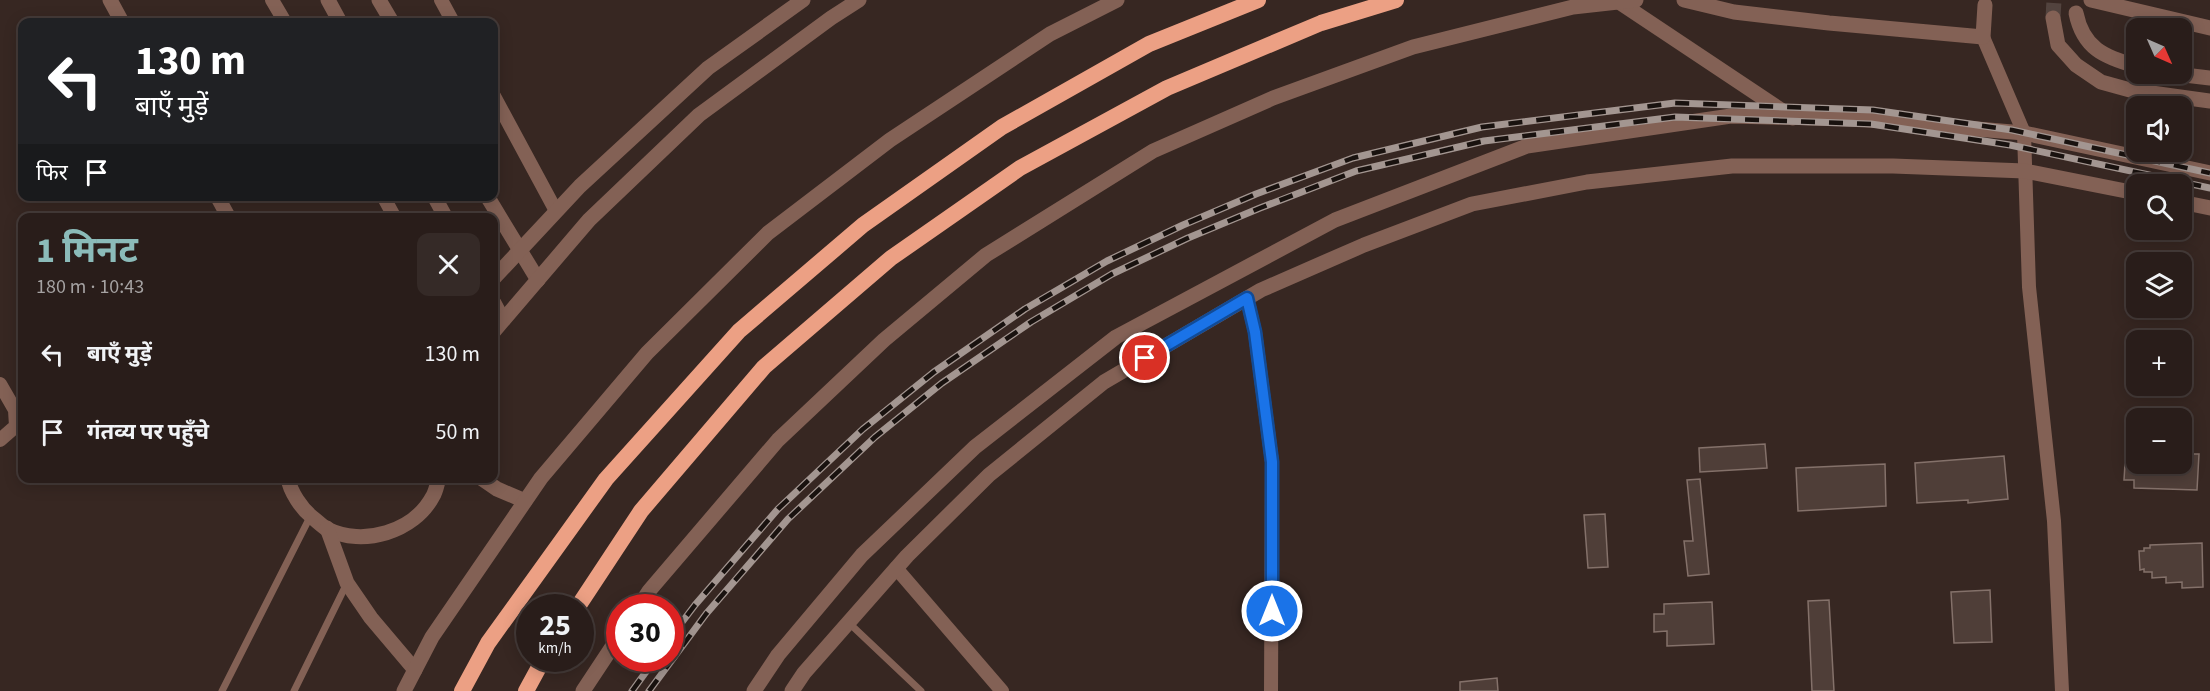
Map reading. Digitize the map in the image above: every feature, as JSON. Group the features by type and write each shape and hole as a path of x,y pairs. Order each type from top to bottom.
{"highway":[{"path":"462,691 488,643 606,480 739,331 863,225 1002,127 1149,44 1258,0"},
{"path":"587,594 641,511 764,367 891,258 1020,168 1167,88 1321,23 1396,0"},
{"path":"526,691 536,672"}],"street":[{"path":"110,0 120,18"},
{"path":"272,0 283,18"},
{"path":"328,0 338,18"},
{"path":"379,0 390,18"},
{"path":"441,0 451,18"},
{"path":"498,274 579,186 708,68 803,0"},
{"path":"498,325 589,220 699,116 831,18 859,0"},
{"path":"404,691 432,637 541,478 647,353 768,233 899,134 1050,34 1117,0"},
{"path":"647,594 778,440 884,340 986,255 1153,152 1273,98 1413,47 1573,7 1636,0"},
{"path":"1684,0 1734,12 1983,37"},
{"path":"2091,0 2210,28"},
{"path":"1619,2 1793,118"},
{"path":"1985,4 1983,37 2024,133 2028,287 2054,521 2062,691"},
{"path":"2076,13 2080,31 2094,47 2114,60 2126,63"},
{"path":"2053,18 2058,45 2076,65 2101,82 2130,90 2210,101"},
{"path":"2192,76 2210,78"},
{"path":"498,103 556,211"},
{"path":"754,691 778,655 862,555 975,447 1116,337 1335,220 1527,146 1731,116 1859,119 2024,133 2210,173"},
{"path":"792,691 804,673 897,568 989,475 1104,382 1261,290 1364,245 1472,204 1587,182 1732,166 1893,166 2025,171 2126,191"},
{"path":"2192,204 2210,208"},
{"path":"498,213 537,280"},
{"path":"1247,298 1255,332 1272,462 1271,691"},
{"path":"0,384 15,410 16,426 0,440"},
{"path":"289,483 304,510 310,516 327,528 356,537 386,534 413,520 433,497 437,483"},
{"path":"488,483 525,501"},
{"path":"327,528 347,583 371,618 415,670"},
{"path":"897,568 1002,691"},
{"path":"582,691 606,656"}],"lane":[{"path":"222,691 310,516"},
{"path":"294,691 347,583"},
{"path":"849,622 921,691"}],"building":[{"path":"1765,444 1767,468 1700,472 1699,448"},
{"path":"2192,454 2199,454 2197,490 2134,488 2134,480 2124,480 2125,464 2126,474 2192,474"},
{"path":"2004,456 2008,499 1968,503 1968,500 1917,503 1915,463"},
{"path":"1885,464 1886,506 1798,511 1796,468"},
{"path":"1700,479 1709,574 1688,576 1684,541 1693,541 1687,480"},
{"path":"1605,514 1608,567 1588,568 1584,515"},
{"path":"2202,543 2203,587 2182,588 2182,582 2166,583 2166,577 2152,578 2152,572 2140,570 2139,551 2150,548 2150,545"},
{"path":"1990,590 1992,642 1954,643 1951,592"},
{"path":"1829,600 1834,691 1812,691 1808,601"},
{"path":"1712,602 1714,644 1667,646 1667,631 1654,632 1654,614 1664,614 1664,604"},
{"path":"1497,678 1498,691 1460,691 1460,682"}],"tunnel":[{"path":"2053,18 2054,0"}],"railway":[{"path":"684,620 778,509 863,429 934,372 1025,309 1107,261 1183,225 1256,194 1353,158 1482,127 1675,103 1873,110 2012,130 2210,173"},
{"path":"649,691 706,614 788,519 875,437 942,383 1031,322 1112,274 1188,238 1356,171 1484,141 1675,117 1871,124 2010,145 2210,188"},
{"path":"632,691 646,672"}],"route":[{"path":"1145,358 1247,298 1255,332 1272,462 1272,611"}]}
